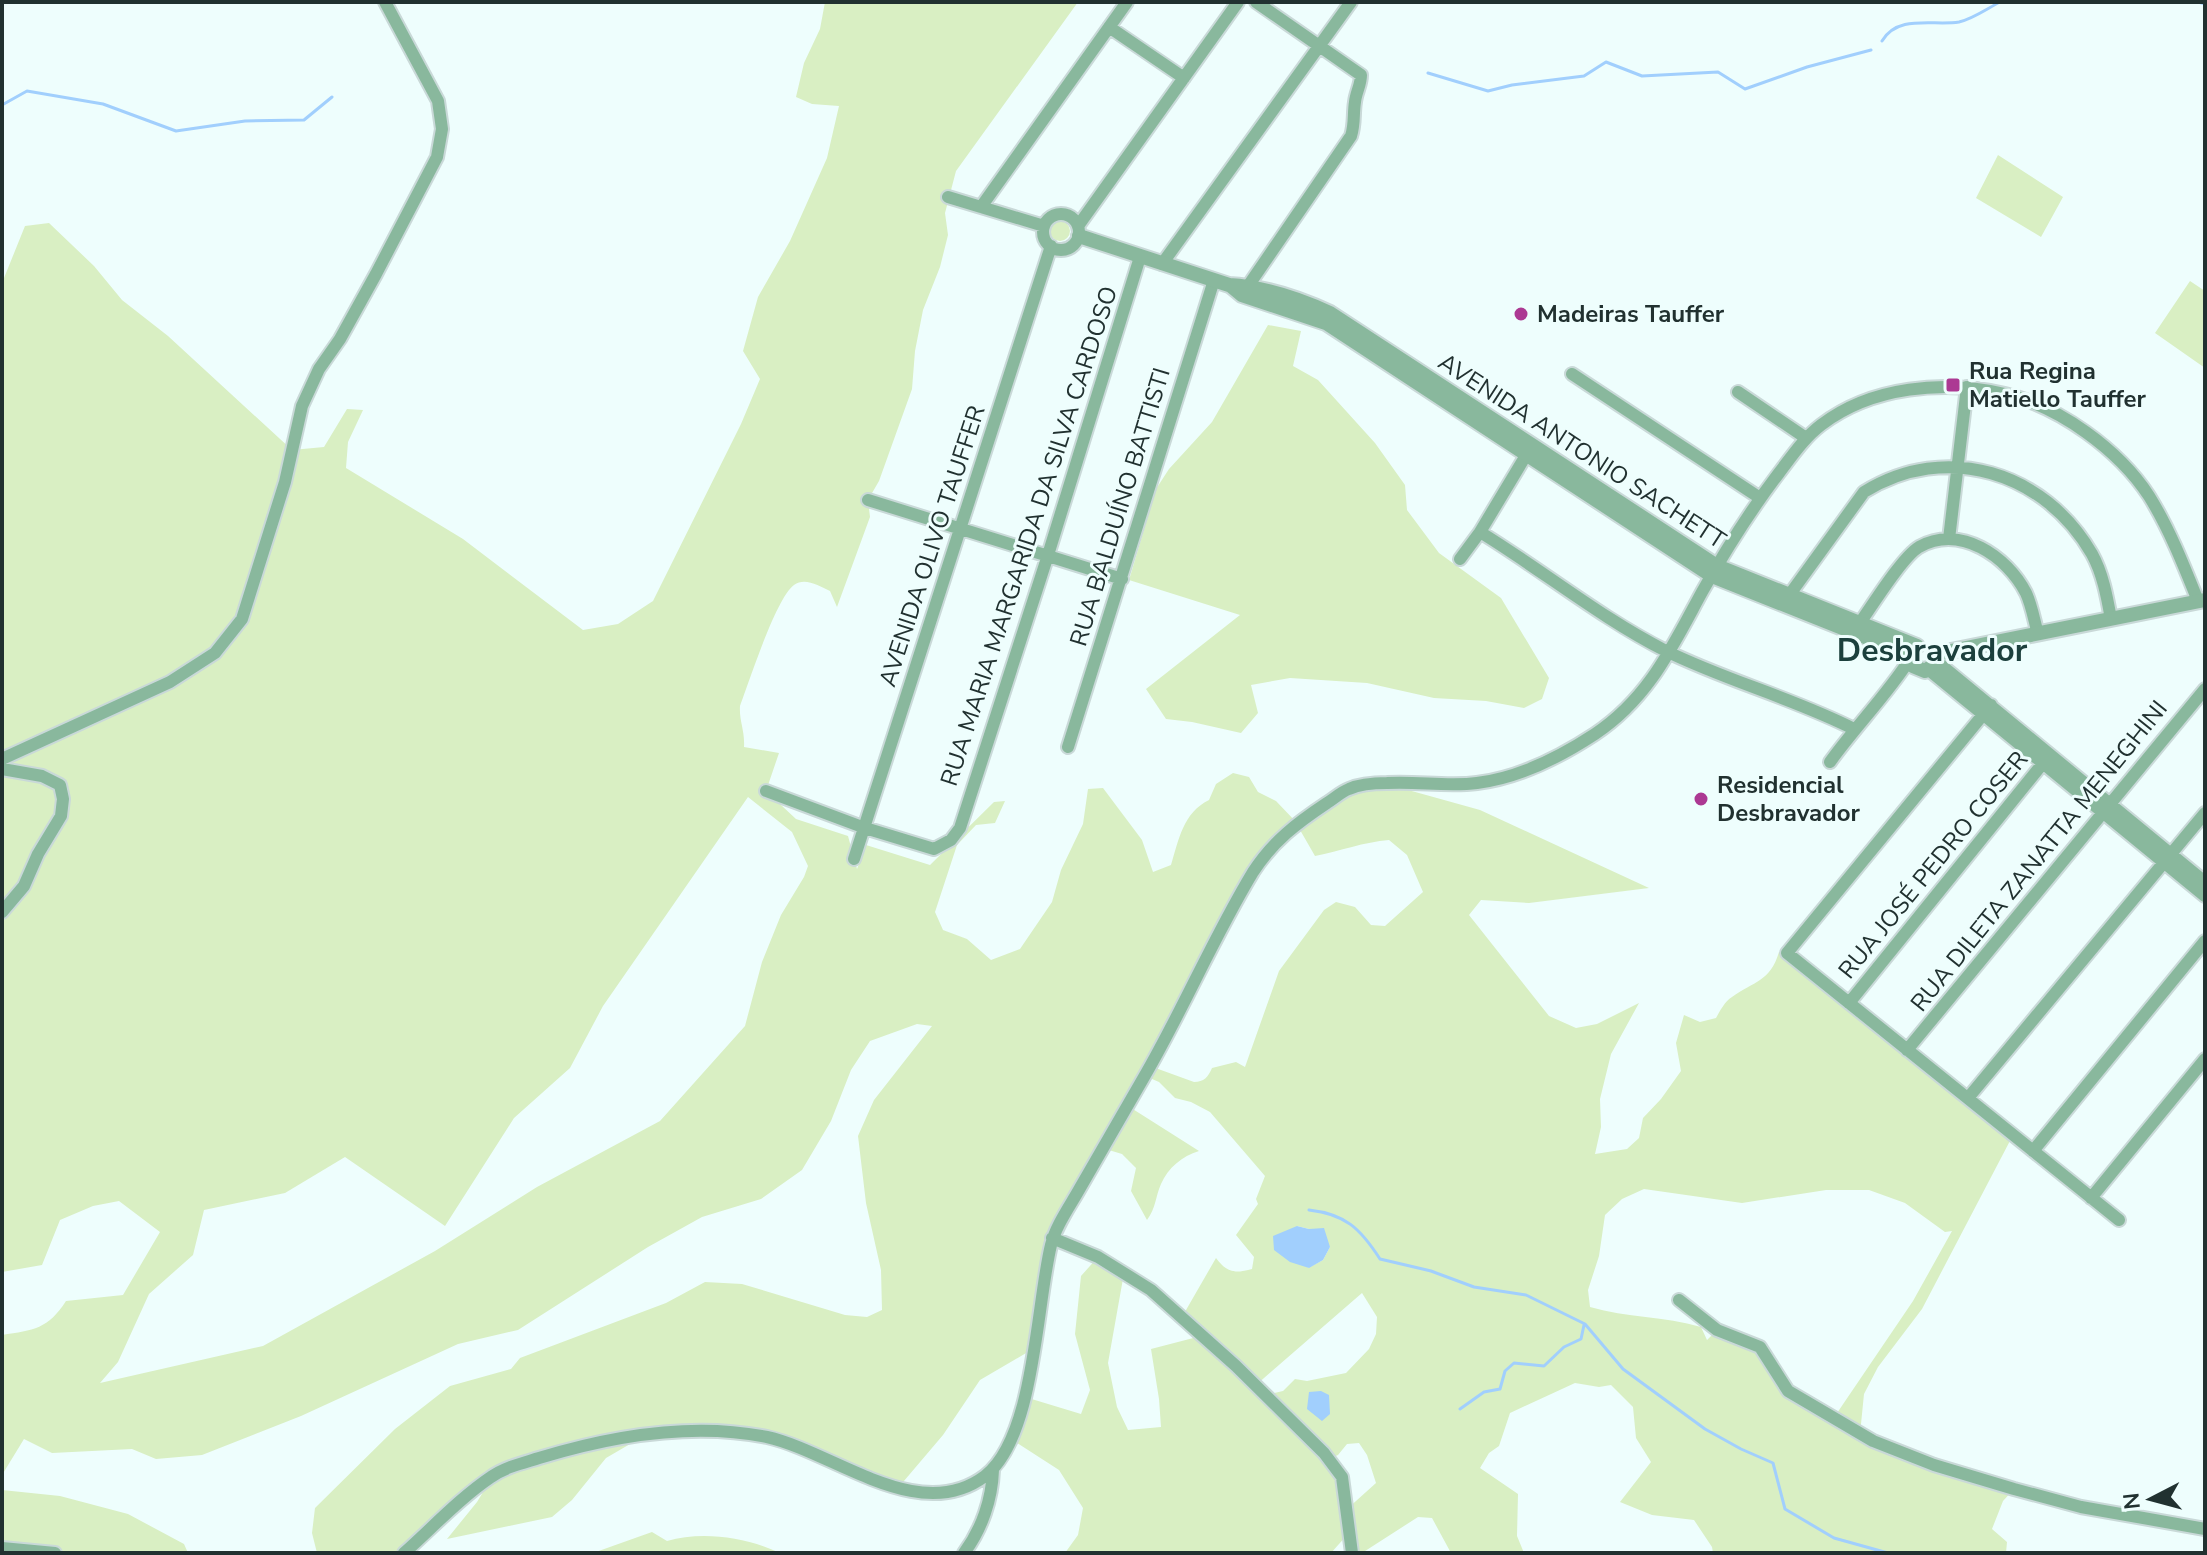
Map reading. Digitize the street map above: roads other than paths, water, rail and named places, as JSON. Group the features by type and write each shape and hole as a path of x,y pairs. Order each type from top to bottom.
{"street":[{"path":"2,759 170,682 215,653 242,619 285,482 302,406 319,369 340,339 437,157 442,129 438,101 385,2"},
{"path":"981,207 1127,2"},
{"path":"1078,231 1069,215 1061,214 1048,220 1044,226 1044,237 1051,246 1064,250 1071,247 1078,231 1238,2"},
{"path":"1245,290 1351,136 1361,75 1256,2"},
{"path":"1162,264 1351,2"},
{"path":"1109,27 1184,78"},
{"path":"948,197 1044,226"},
{"name":"AVENIDA ANTONIO SACHETT","path":"1078,231 1140,257 1245,290 1326,323 1383,354 1714,571 1912,653 1931,647 1930,664"},
{"name":"AVENIDA OLIVO TAUFFER","path":"854,859 1051,246"},
{"name":"RUA MARIA MARGARIDA DA SILVA CARDOSO","path":"865,828 934,849 951,840 960,828 1140,257"},
{"name":"RUA BALDUÍNO BATTISTI","path":"1068,747 1214,280"},
{"path":"1572,374 1760,498"},
{"path":"404,1553 493,1475 577,1446 649,1433 712,1432 765,1437 805,1449 874,1480 912,1492 946,1492 970,1486 993,1470 1011,1439 1025,1397 1052,1238 1150,1067 1237,900 1278,838 1350,788 1383,783 1477,783 1526,770 1607,726 1642,694 1670,653 1714,571 1760,498 1806,438 1845,409 1882,395 1939,386 2010,394 2045,407 2079,427 2126,468 2155,508 2201,601 2038,634 1930,664 1913,666 1912,653"},
{"path":"1949,539 1967,387"},
{"path":"1738,392 1806,438"},
{"path":"1460,559 1530,449"},
{"path":"1786,600 1864,492 1902,473 1928,467 1958,466 1998,475 2024,486 2068,519 2093,557 2106,593 2111,619"},
{"path":"868,500 1122,579"},
{"path":"1480,532 1650,643 1854,729"},
{"path":"1856,628 1918,548 1949,539 1976,545 2007,566 2026,594 2038,634"},
{"path":"1830,762 1895,682 1912,653"},
{"path":"1895,682 1930,664"},
{"path":"1930,664 2168,858 2205,882"},
{"name":"RUA DILETA ZANATTA MENEGHINI","path":"1907,1050 2205,689"},
{"path":"1987,710 1787,953 2119,1220"},
{"name":"RUA JOSÉ PEDRO COSER","path":"1849,1003 2047,759"},
{"path":"2,769 42,776 60,785 63,799 61,816 38,854 24,886 2,912"},
{"path":"766,791 865,828"},
{"path":"1968,1098 2205,813"},
{"path":"2168,858 2205,896"},
{"path":"2033,1151 2205,941"},
{"path":"2091,1198 2205,1059"},
{"path":"1052,1238 1098,1257 1151,1290 1236,1366 1324,1453 1342,1477 1352,1553"},
{"path":"1679,1300 1717,1330 1760,1347 1788,1391 1873,1441 1934,1465 2081,1507 2205,1529"},
{"path":"964,1553 992,1494 993,1470"},
{"path":"2,1548 55,1553"}],"water":[{"path":"1297,1226 1324,1228 1330,1247 1323,1260 1309,1268 1290,1262 1274,1250 1273,1236"},
{"path":"1321,1391 1329,1395 1330,1414 1322,1421 1307,1409 1309,1392"}],"waterway":[{"path":"1882,41 1897,27 1959,22 2000,2"},
{"path":"2198,2 2205,4"},
{"path":"1428,73 1488,91 1584,76 1606,62 1642,76 1718,72 1745,89 1807,67 1871,50"},
{"path":"2,105 27,91 103,104 176,131 245,121 304,120 332,97"},
{"path":"1309,1210 1332,1215 1350,1224 1380,1259 1431,1271 1474,1287 1526,1295 1585,1324 1623,1369 1705,1429 1773,1463 1785,1509 1834,1538 1888,1553"},
{"path":"1460,1409 1484,1392 1500,1389 1505,1371 1514,1363 1544,1366 1564,1347 1581,1339 1584,1325"}],"place":[{"name":"Madeiras Tauffer","path":"1521,314"},
{"name":"Rua Regina Matiello Tauffer","path":"1953,385"},
{"name":"Residencial Desbravador","path":"1701,799"}],"district":[{"name":"Desbravador","path":"1932,650"}]}
